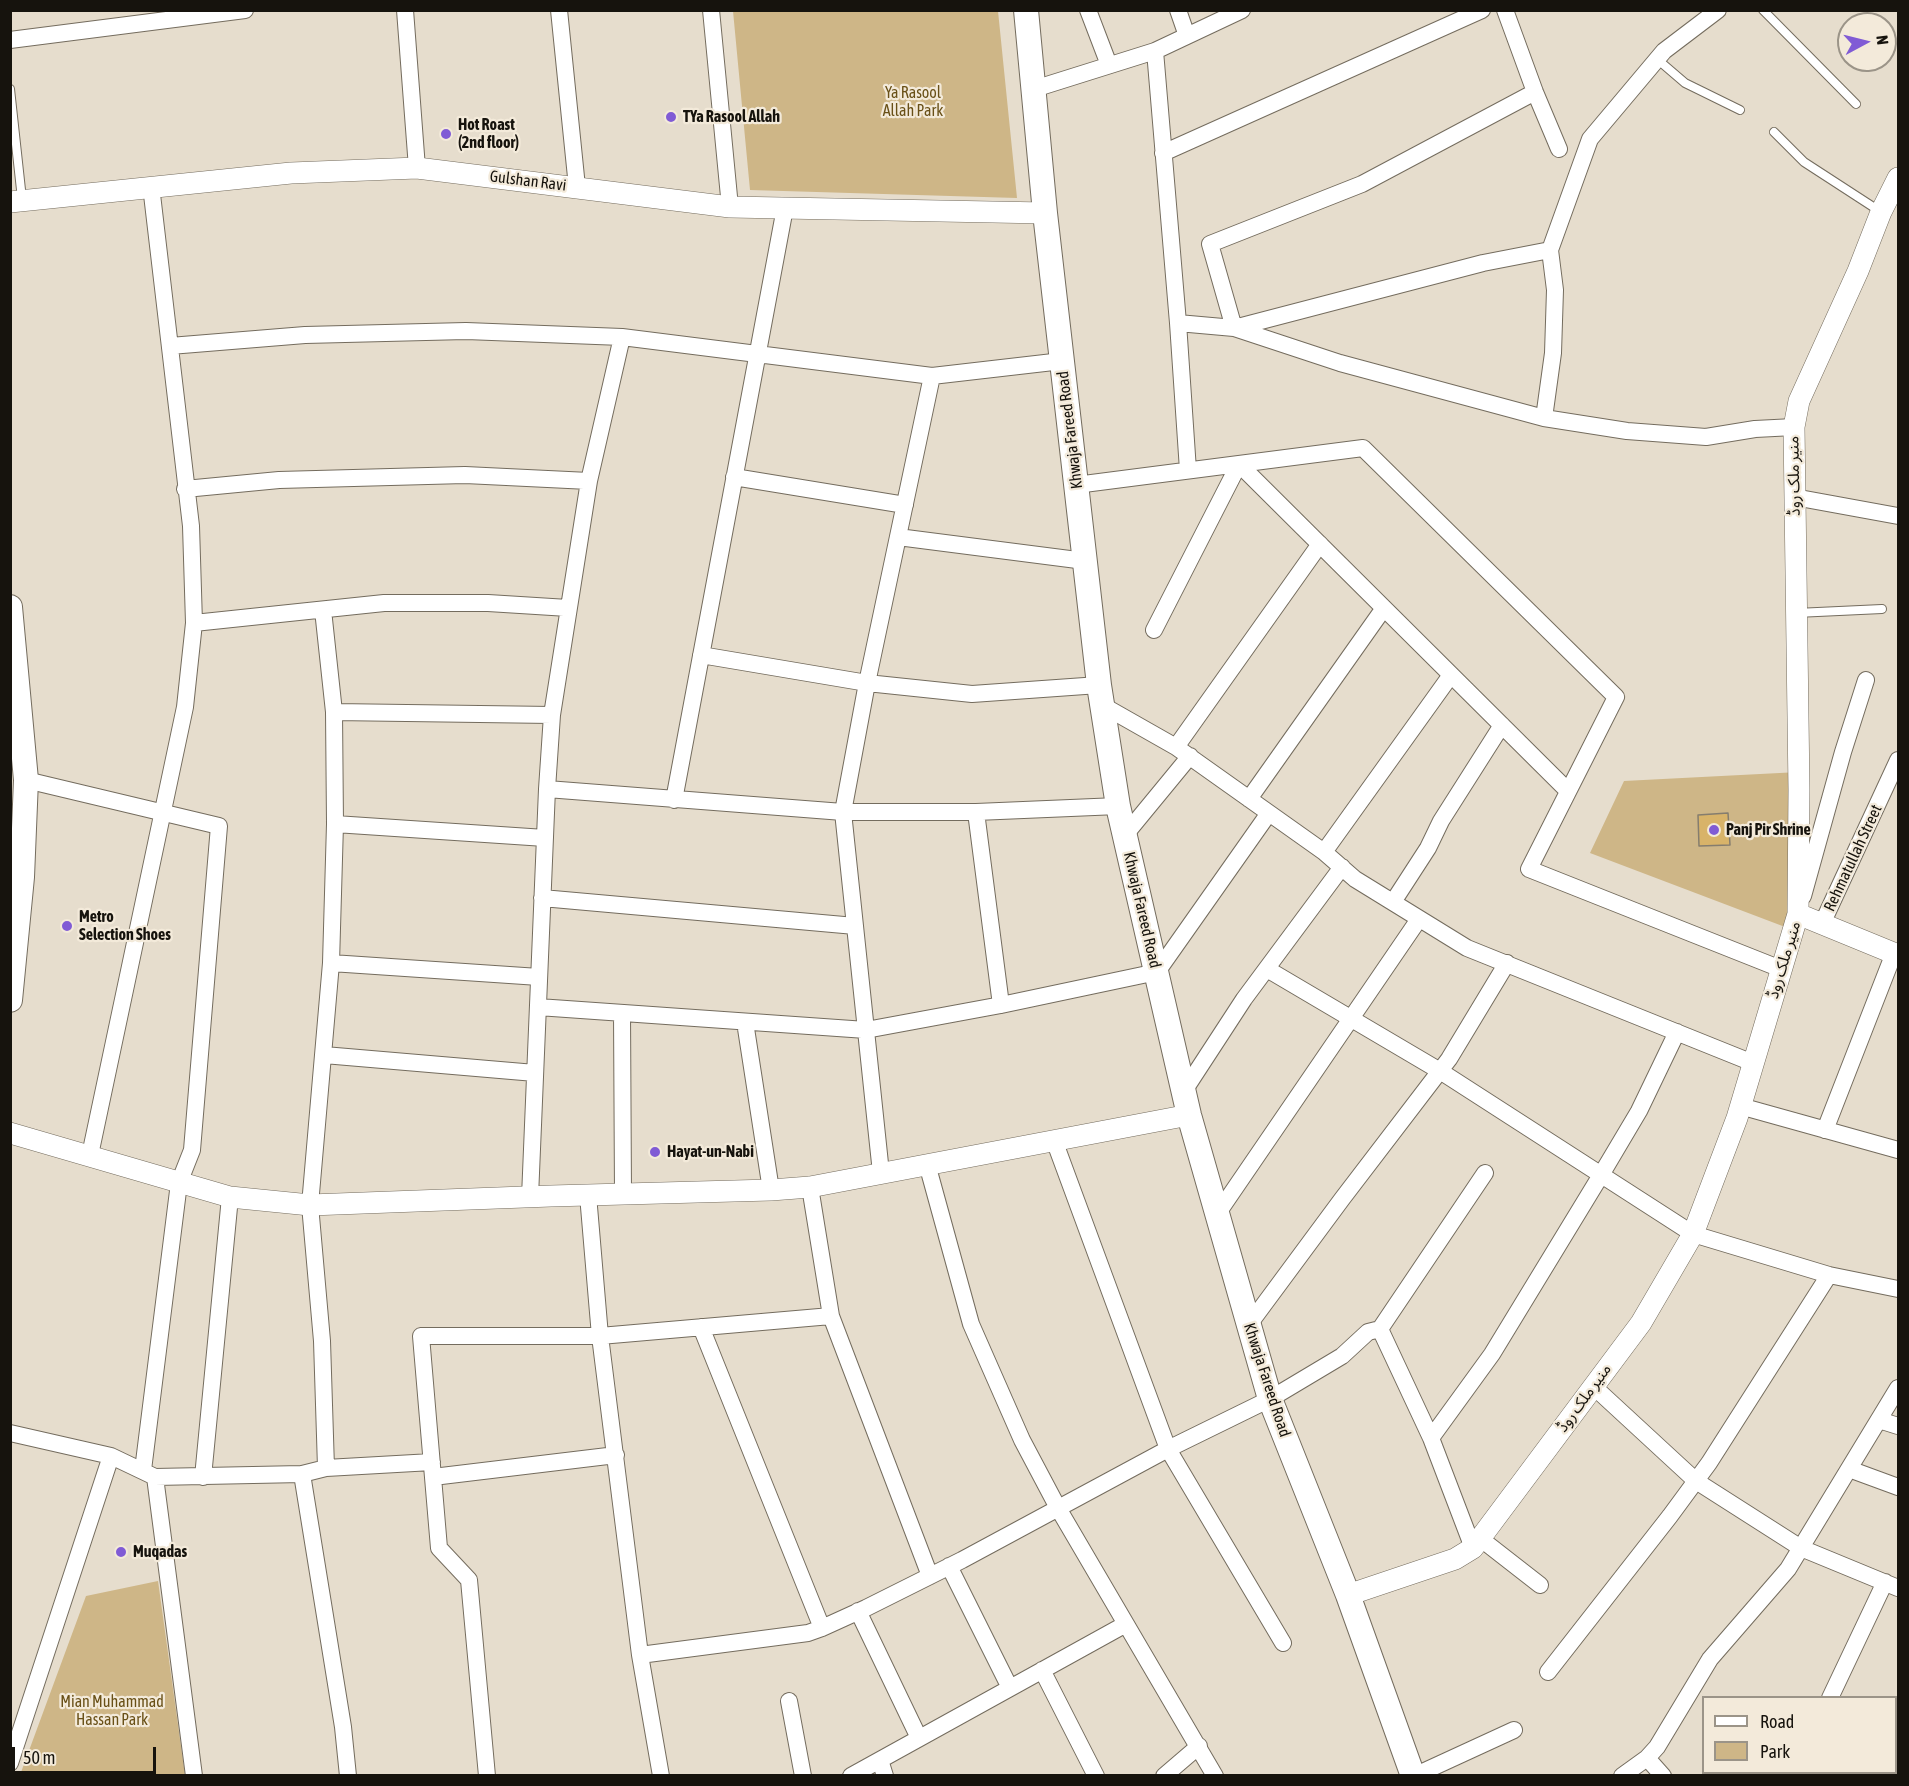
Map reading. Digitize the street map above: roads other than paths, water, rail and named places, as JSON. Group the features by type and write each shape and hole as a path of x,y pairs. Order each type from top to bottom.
{"main road":[{"name":"Khwaja Fareed Road","path":"1026,10 1045,213 1100,695 1118,806 1189,1115 1270,1399 1348,1595 1414,1776"},
{"path":"10,607 26,780 22,877 10,1000"}],"street":[{"path":"10,40 245,10"},
{"path":"405,10 417,168"},
{"path":"559,10 577,187"},
{"path":"711,10 730,207"},
{"path":"1088,10 1109,65"},
{"path":"1178,10 1187,36"},
{"path":"1034,89 1155,51 1242,10"},
{"path":"1163,153 1482,10"},
{"path":"1505,10 1559,149"},
{"path":"1544,418 1553,353 1555,290 1550,250 1590,139 1664,51 1718,10"},
{"path":"1155,51 1188,470"},
{"path":"1234,328 1210,244 1362,184 1535,92"},
{"name":"Gulshan Ravi","path":"16,201 291,173 417,168 730,207 1045,213"},
{"name":"منیر ملک روڈ","path":"1348,1595 1455,1559 1477,1543 1641,1323 1693,1234 1740,1107 1798,914 1799,781 1794,427 1799,401 1858,272 1881,212 1899,178"},
{"path":"90,1155 185,707 194,623 191,526 151,186"},
{"path":"674,800 785,208"},
{"path":"1234,328 1483,263 1550,250"},
{"path":"1178,323 1234,328 1340,363 1544,418 1627,431 1706,437 1755,429 1794,427"},
{"path":"170,346 305,335 466,331 622,336 932,376 1062,361"},
{"path":"530,1197 552,715 589,481 622,336"},
{"path":"881,1173 843,812 867,683 932,376"},
{"path":"1077,485 1363,447 1616,697 1529,869 1781,969"},
{"path":"1239,464 1568,791"},
{"path":"1154,630 1239,464"},
{"path":"185,489 279,480 465,475 589,481"},
{"path":"734,477 905,505"},
{"path":"1794,497 1899,516"},
{"path":"898,537 1085,561"},
{"path":"1125,835 1320,544"},
{"path":"194,623 384,603 488,603 568,608"},
{"path":"1249,799 1384,608"},
{"path":"323,610 334,712 335,824 331,963 310,1205 322,1341 326,1468"},
{"path":"701,655 867,683 972,694 1100,695 1324,852 1355,879 1467,948 1753,1063"},
{"path":"1324,852 1451,675"},
{"path":"1825,1130 1896,954 1798,914 1843,752 1866,680"},
{"path":"334,712 552,715"},
{"path":"1393,902 1502,725"},
{"name":"Rehmatullah Street","path":"1822,924 1897,767"},
{"path":"26,780 219,826 192,1150 179,1183 149,1473 194,1776"},
{"path":"547,789 843,812 976,812 1118,806"},
{"path":"976,812 1001,1005"},
{"path":"538,1007 866,1030 1001,1005 1156,972 1269,813"},
{"path":"335,824 545,838"},
{"path":"1184,1091 1267,969 1342,867"},
{"path":"542,898 855,926"},
{"path":"1218,1213 1419,919"},
{"path":"331,963 539,977"},
{"path":"1248,1326 1440,1071 1507,963"},
{"path":"1267,969 1440,1071 1693,1234 1829,1275 1899,1290"},
{"path":"622,1013 623,1194"},
{"path":"745,1022 771,1190"},
{"path":"1431,1438 1492,1354 1601,1175 1639,1112 1677,1032"},
{"path":"324,1055 535,1073"},
{"path":"1740,1107 1899,1150"},
{"path":"10,1133 230,1197 310,1205 810,1187 1189,1115"},
{"path":"1054,1140 1168,1449 1282,1643"},
{"path":"927,1164 971,1324 1022,1440 1058,1508 1215,1776"},
{"path":"640,1655 808,1633 822,1628 930,1576 1168,1449 1270,1399 1342,1356 1368,1332 1380,1329 1485,1173"},
{"path":"810,1187 831,1316 930,1576"},
{"path":"588,1195 600,1336 640,1655 661,1776"},
{"path":"203,1476 230,1197"},
{"path":"1548,1672 1696,1481 1829,1275"},
{"path":"487,1776 469,1580 439,1548 422,1336 600,1336 831,1316"},
{"path":"701,1327 822,1628"},
{"path":"1380,1329 1477,1543 1540,1585"},
{"path":"1593,1386 1696,1481 1801,1548 1892,1585 1831,1696"},
{"path":"1622,1776 1647,1758 1657,1746 1710,1659 1788,1569 1899,1388"},
{"path":"1879,1420 1899,1426"},
{"path":"10,1433 111,1456 149,1473 203,1476 302,1474 326,1468 432,1469 616,1455"},
{"path":"10,1763 111,1456"},
{"path":"1849,1469 1899,1487"},
{"path":"302,1474 348,1776"},
{"path":"949,1566 1010,1688"},
{"path":"858,1611 919,1738"},
{"path":"851,1776 882,1768 919,1738 1126,1624"},
{"path":"1042,1670 1096,1776"},
{"path":"789,1701 802,1776"},
{"path":"1414,1776 1514,1730"},
{"path":"1164,1776 1199,1746"},
{"path":"1647,1758 1663,1776"}],"lane":[{"path":"1763,10 1856,104"},
{"path":"1657,59 1685,83 1740,110"},
{"path":"10,89 16,201"},
{"path":"1774,132 1804,162 1881,212"},
{"path":"1796,613 1882,609"}],"place":[{"name":"TYa Rasool Allah","path":"671,117"},
{"name":"Hot Roast (2nd floor)","path":"446,134"},
{"name":"Panj Pir Shrine","path":"1714,830"},
{"name":"Metro Selection Shoes","path":"67,926"},
{"name":"Hayat-un-Nabi","path":"655,1152"},
{"name":"Muqadas","path":"121,1552"}],"park label":[{"name":"Ya Rasool Allah Park","path":"913,102"},
{"name":"Mian Muhammad Hassan Park","path":"112,1711"}]}
